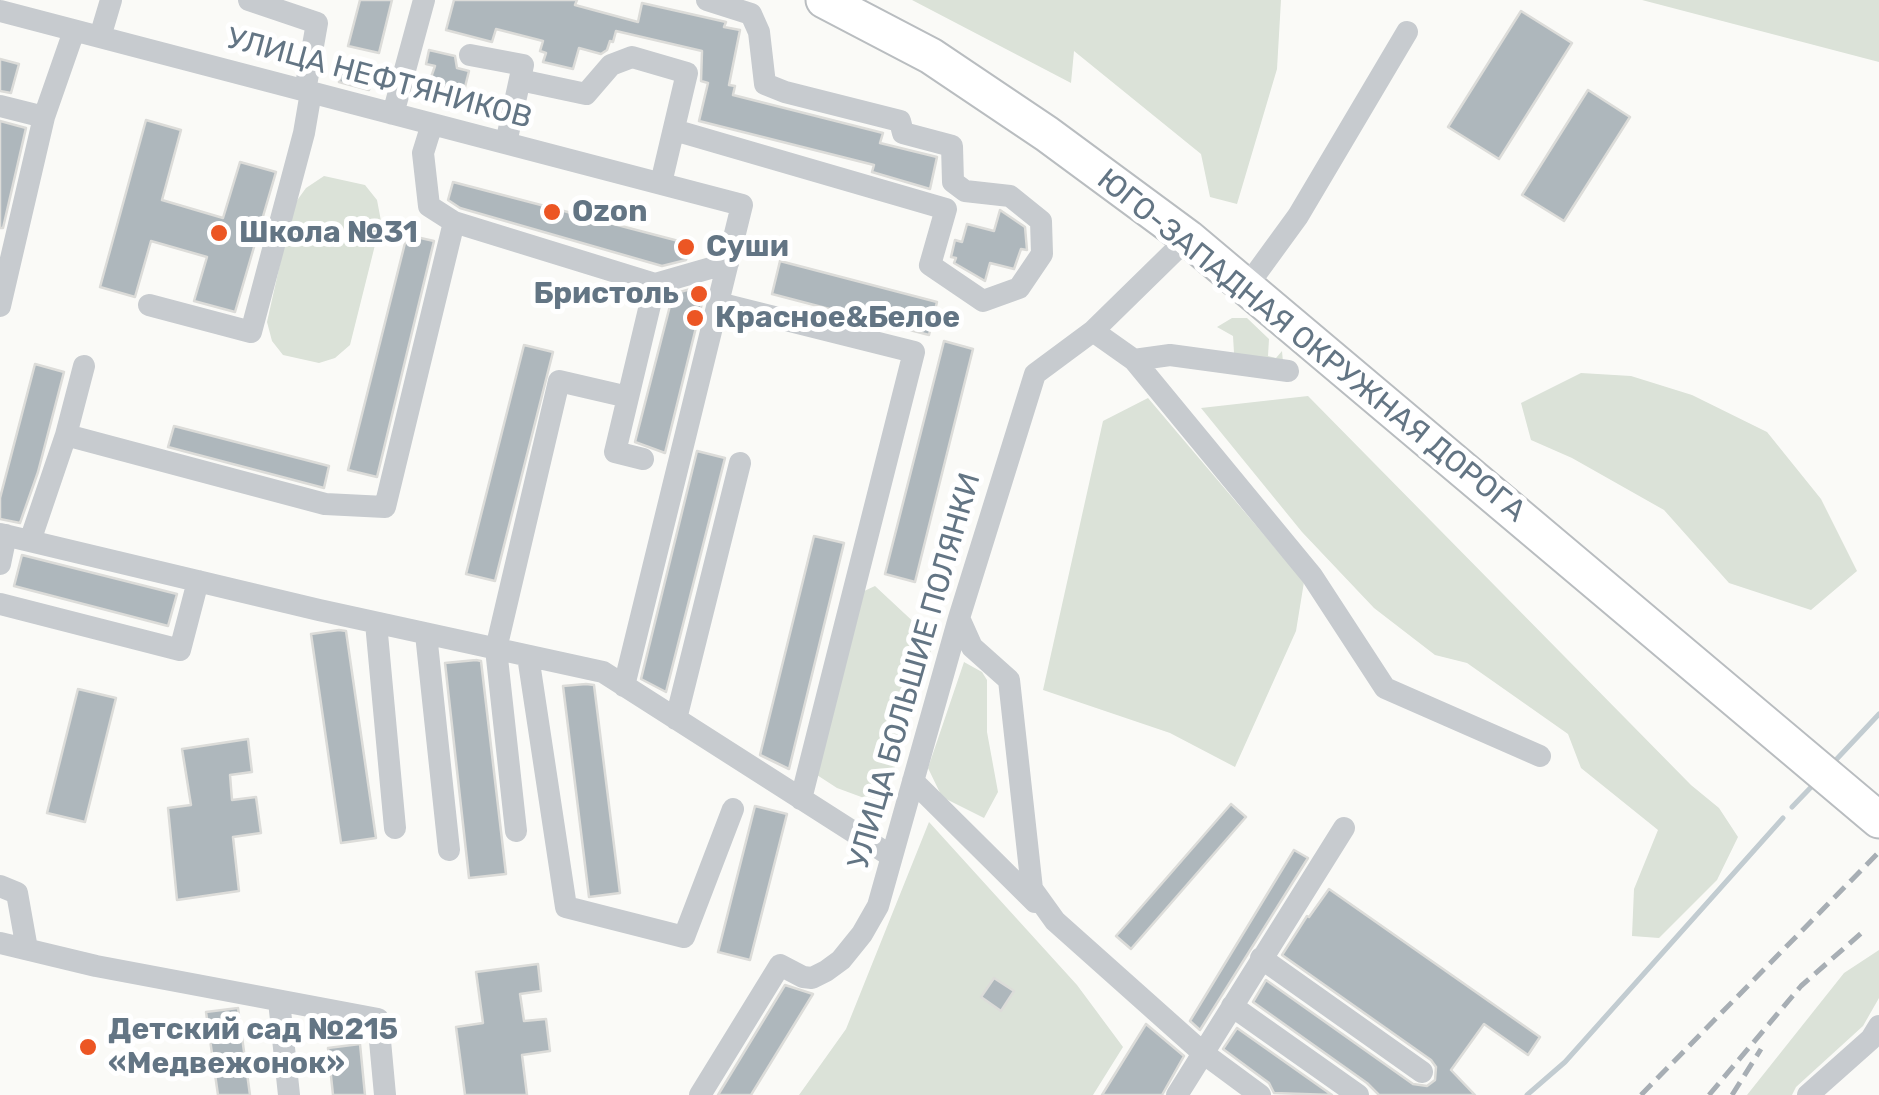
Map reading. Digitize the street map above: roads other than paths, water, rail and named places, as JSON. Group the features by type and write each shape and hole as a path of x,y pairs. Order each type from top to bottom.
{"highway":[{"name":"ЮГО-ЗАПАДНАЯ ОКРУЖНАЯ ДОРОГА","path":"824,0 930,56 1046,134 1188,238 1879,820"}],"street":[{"path":"100,38 110,0"},
{"path":"149,305 251,332 304,133 317,23 249,0"},
{"path":"393,114 424,0"},
{"path":"706,0 751,14 759,32 765,84 900,121 903,133 952,146 953,182 965,191 1010,196 1040,221 1042,254 1019,288 983,301 930,264 946,210 965,191"},
{"name":"УЛИЦА НЕФТЯНИКОВ","path":"0,12 742,204 728,263"},
{"path":"0,306 44,118 74,31"},
{"path":"1247,286 1298,216 1408,32"},
{"path":"470,55 522,65 506,143"},
{"path":"520,80 586,94 611,65 632,57 687,73 660,183"},
{"path":"0,106 44,118"},
{"path":"432,124 422,153 429,206 454,222 655,284 728,263 624,686"},
{"path":"674,130 946,210"},
{"path":"66,435 325,504 385,507 454,222"},
{"name":"УЛИЦА БОЛЬШИЕ ПОЛЯНКИ","path":"700,1095 780,965 812,978 841,960 878,906 959,618 1035,374 1093,331 1188,238"},
{"path":"643,458 615,452 655,284"},
{"path":"718,304 914,352 801,798"},
{"path":"1093,331 1134,360 1312,576 1384,688 1540,756"},
{"path":"1134,360 1170,355 1288,370"},
{"path":"0,564 66,435 84,366"},
{"path":"516,831 496,649 558,381 628,397"},
{"path":"676,719 740,462"},
{"path":"12,536 603,672 892,856"},
{"path":"0,604 180,650 198,581"},
{"path":"959,618 972,647 1009,680 1032,890 1054,921"},
{"path":"376,622 395,828"},
{"path":"426,634 449,850"},
{"path":"528,656 566,907 684,937 733,809"},
{"path":"912,781 1054,921 1203,1054 1260,1095"},
{"path":"1177,1095 1344,828"},
{"path":"0,886 17,893 26,950"},
{"path":"0,943 378,1019 385,1095"},
{"path":"1261,958 1422,1072"},
{"path":"279,1000 289,1095"},
{"path":"1232,1006 1358,1095"},
{"path":"1808,1095 1876,1037"}],"waterway":[{"path":"1833,763 1879,714"},
{"path":"1792,807 1816,782"},
{"path":"1527,1095 1565,1062 1783,818"}],"railway":[{"path":"1641,1095 1879,852"},
{"path":"1709,1095 1801,986 1866,929"},
{"path":"1732,1095 1761,1049"}],"place":[{"name":"Ozon","path":"552,212"},
{"name":"Школа №31","path":"219,233"},
{"name":"Суши","path":"686,247"},
{"name":"Бристоль","path":"699,294"},
{"name":"Красное&Белое","path":"695,318"},
{"name":"Детский сад №215 «Медвежонок»","path":"88,1047"}]}
